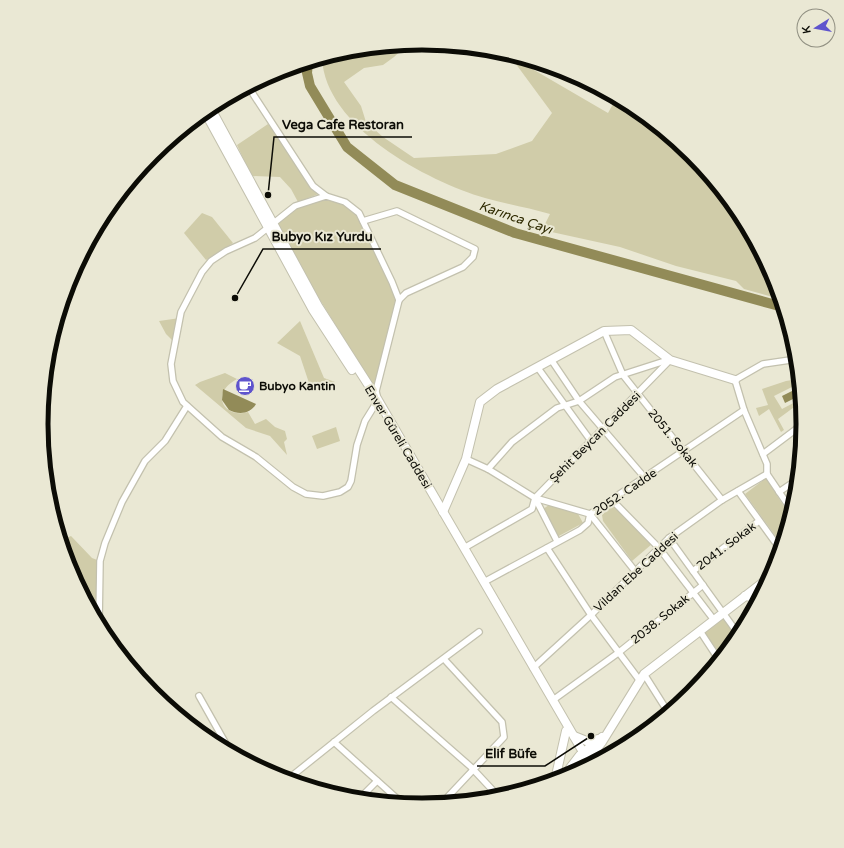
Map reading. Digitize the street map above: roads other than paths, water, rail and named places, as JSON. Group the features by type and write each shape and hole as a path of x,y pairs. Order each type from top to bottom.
{"main road":[{"name":"Enver Güreli Caddesi","path":"213,114 270,226"},
{"name":"Enver Güreli Caddesi","path":"208,117 270,226 484,582 574,736 586,760"},
{"path":"442,512 466,459 480,402 497,389 552,361 604,331 632,330 670,360 734,380"},
{"name":"Enver Güreli Caddesi","path":"376,403 566,731 586,760"},
{"path":"587,759 610,731 642,677 759,586"},
{"path":"745,596 753,597"},
{"path":"557,773 566,731"},
{"path":"574,736 589,742 601,740"},
{"path":"598,753 601,740"}],"street":[{"path":"252,91 313,186 326,196 345,202 358,213 392,282 399,300"},
{"path":"326,196 295,206 255,238 226,251 212,261 202,272 181,312 171,364 172,381 183,402 187,406 222,437 256,457 293,486 306,494 323,496 340,492 348,487 351,481 357,445 362,429 376,403 376,391 399,300 406,293 463,267 473,257 475,249 397,211 362,221"},
{"name":"2051. Sokak","path":"604,331 623,375 722,500"},
{"path":"488,469 512,442 557,408 578,401 615,377 670,360"},
{"name":"Şehit Beycan Caddesi","path":"464,548 532,510 535,498 670,360"},
{"path":"787,504 767,474 767,464 764,454 744,410 734,380 763,364 790,360"},
{"path":"552,361 578,401 645,478"},
{"path":"538,368 591,441"},
{"path":"99,613 100,561 105,543 122,502 145,461 165,441 187,406"},
{"name":"2052. Cadde","path":"484,582 547,548 557,541 580,530 588,523 590,514 744,410"},
{"path":"764,454 796,430"},
{"path":"466,459 488,469 535,498 590,514 635,571"},
{"name":"Vildan Ebe Caddesi","path":"533,668 591,615 669,538 722,500 767,474"},
{"path":"779,492 791,484"},
{"path":"738,491 776,544"},
{"path":"535,498 557,541"},
{"path":"612,500 659,548 714,620"},
{"name":"2041. Sokak","path":"693,571 759,521"},
{"path":"669,538 735,629"},
{"path":"547,548 618,653 642,677 665,708"},
{"name":"2038. Sokak","path":"553,700 618,653 703,585"},
{"path":"700,631 716,656"},
{"path":"294,775 391,698 480,632"},
{"path":"444,659 502,722 504,737 448,797"},
{"path":"199,696 225,742"},
{"path":"391,698 473,770 493,791"},
{"path":"334,742 395,797"},
{"path":"364,794 377,781"}],"waterway":[{"name":"Karınca Çayı","path":"307,68 310,86 347,147 395,185 515,233 776,305"}],"place":[{"name":"Vega Cafe Restoran","path":"268,195"},
{"name":"Bubyo Kız Yurdu","path":"235,298"},
{"name":"Bubyo Kantin","path":"245,386"},
{"name":"Elif Büfe","path":"591,736"}]}
